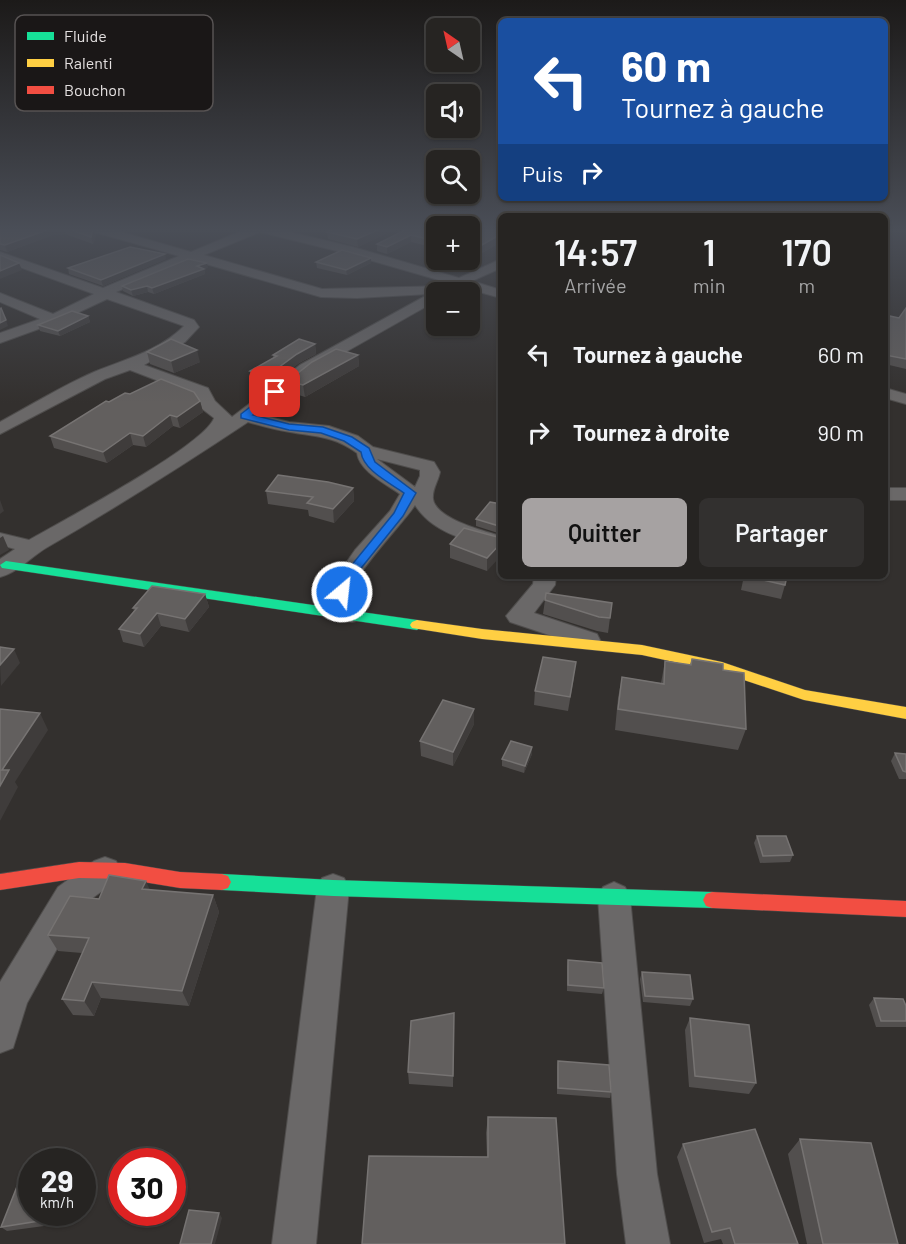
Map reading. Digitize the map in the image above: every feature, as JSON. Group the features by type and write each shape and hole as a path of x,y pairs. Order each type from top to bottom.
{"street":[{"path":"0,429 99,376 150,357 180,339 192,326 87,287"},
{"path":"0,338 53,319 118,287"},
{"path":"300,287 321,293 426,292"},
{"path":"480,293 498,294"},
{"path":"0,297 53,319"},
{"path":"3,568 32,547 119,497 245,416 306,368 426,300"},
{"path":"131,363 137,368 202,392 207,404 223,417 216,431 195,449"},
{"path":"888,394 906,399"},
{"path":"245,416 289,427 323,430 351,441 366,451 427,466 431,470 431,476 422,495 425,505 454,529 498,542"},
{"path":"352,614 342,592 344,583 363,555 399,514 411,493 371,464 367,460 366,451"},
{"path":"888,494 906,494"},
{"path":"0,539 32,547"},
{"path":"3,568 352,614 482,634 642,650 722,667 804,695 906,713"},
{"path":"545,579 544,585 518,616 605,646"},
{"path":"0,882 79,870 180,880 333,888 721,900 906,909"},
{"path":"0,1035 11,997 69,897 105,871"},
{"path":"294,1244 333,888"},
{"path":"614,897 637,1174 648,1244"}],"building":[{"path":"124,287 143,287 131,290"},
{"path":"906,308 906,359 888,356 888,316 899,318"},
{"path":"0,309 6,320 0,323"},
{"path":"72,311 88,316 58,331 38,325"},
{"path":"171,339 197,350 171,361 147,352"},
{"path":"299,339 315,344 267,376 250,371 277,356 273,355"},
{"path":"336,349 358,355 303,385 288,381 312,362"},
{"path":"161,379 194,392 200,401 177,417 170,415 143,436 130,433 103,452 50,436 106,401 109,402 125,393 130,394"},
{"path":"278,475 353,488 333,509 307,503 313,497 266,491"},
{"path":"490,502 498,503 498,526 476,519"},
{"path":"464,528 498,537 498,546 487,558 450,544"},
{"path":"758,579 786,579 785,585"},
{"path":"152,586 205,594 185,619 157,613 140,634 119,629 137,608 133,608"},
{"path":"546,593 612,603 610,618 599,617 545,600"},
{"path":"0,647 14,649 0,665"},
{"path":"543,657 576,662 570,697 535,691"},
{"path":"692,659 723,664 723,670 744,673 746,729 618,709 622,677 664,684 665,661 691,665"},
{"path":"443,700 474,709 453,752 420,741"},
{"path":"0,709 40,713 2,770 9,770 0,786"},
{"path":"511,741 532,747 525,766 502,759"},
{"path":"895,753 906,754 906,772 903,771"},
{"path":"757,836 786,836 793,855 763,856"},
{"path":"109,875 146,881 142,889 213,895 182,991 92,982 84,1001 62,999 89,938 48,935 70,896 99,899"},
{"path":"568,960 602,963 604,988 568,985"},
{"path":"642,972 690,975 693,999 645,996"},
{"path":"874,998 903,999 906,1006 906,1021 881,1021"},
{"path":"454,1013 453,1076 408,1072 411,1021"},
{"path":"690,1018 749,1025 756,1083 695,1076"},
{"path":"558,1061 609,1065 611,1092 558,1088"},
{"path":"488,1117 556,1118 565,1244 362,1244 369,1156 488,1157"},
{"path":"755,1129 798,1244 735,1244 730,1228 712,1232 683,1144"},
{"path":"800,1139 871,1143 898,1244 823,1244"},
{"path":"18,1184 18,1224 1,1227"},
{"path":"189,1210 219,1213 211,1244 180,1244"}],"traffic: fast":[{"path":"6,565 417,625"},
{"path":"222,882 333,888 712,900"}],"traffic: slow":[{"path":"417,625 642,650 722,667 804,695 906,713"}],"traffic: jam":[{"path":"0,882 79,870 125,871 180,880 222,882"},
{"path":"712,900 906,909"}],"route":[{"path":"275,392 245,416 289,427 323,430 348,439 366,451 365,455 371,464 411,493 399,514 353,569 341,588 342,592"}]}
